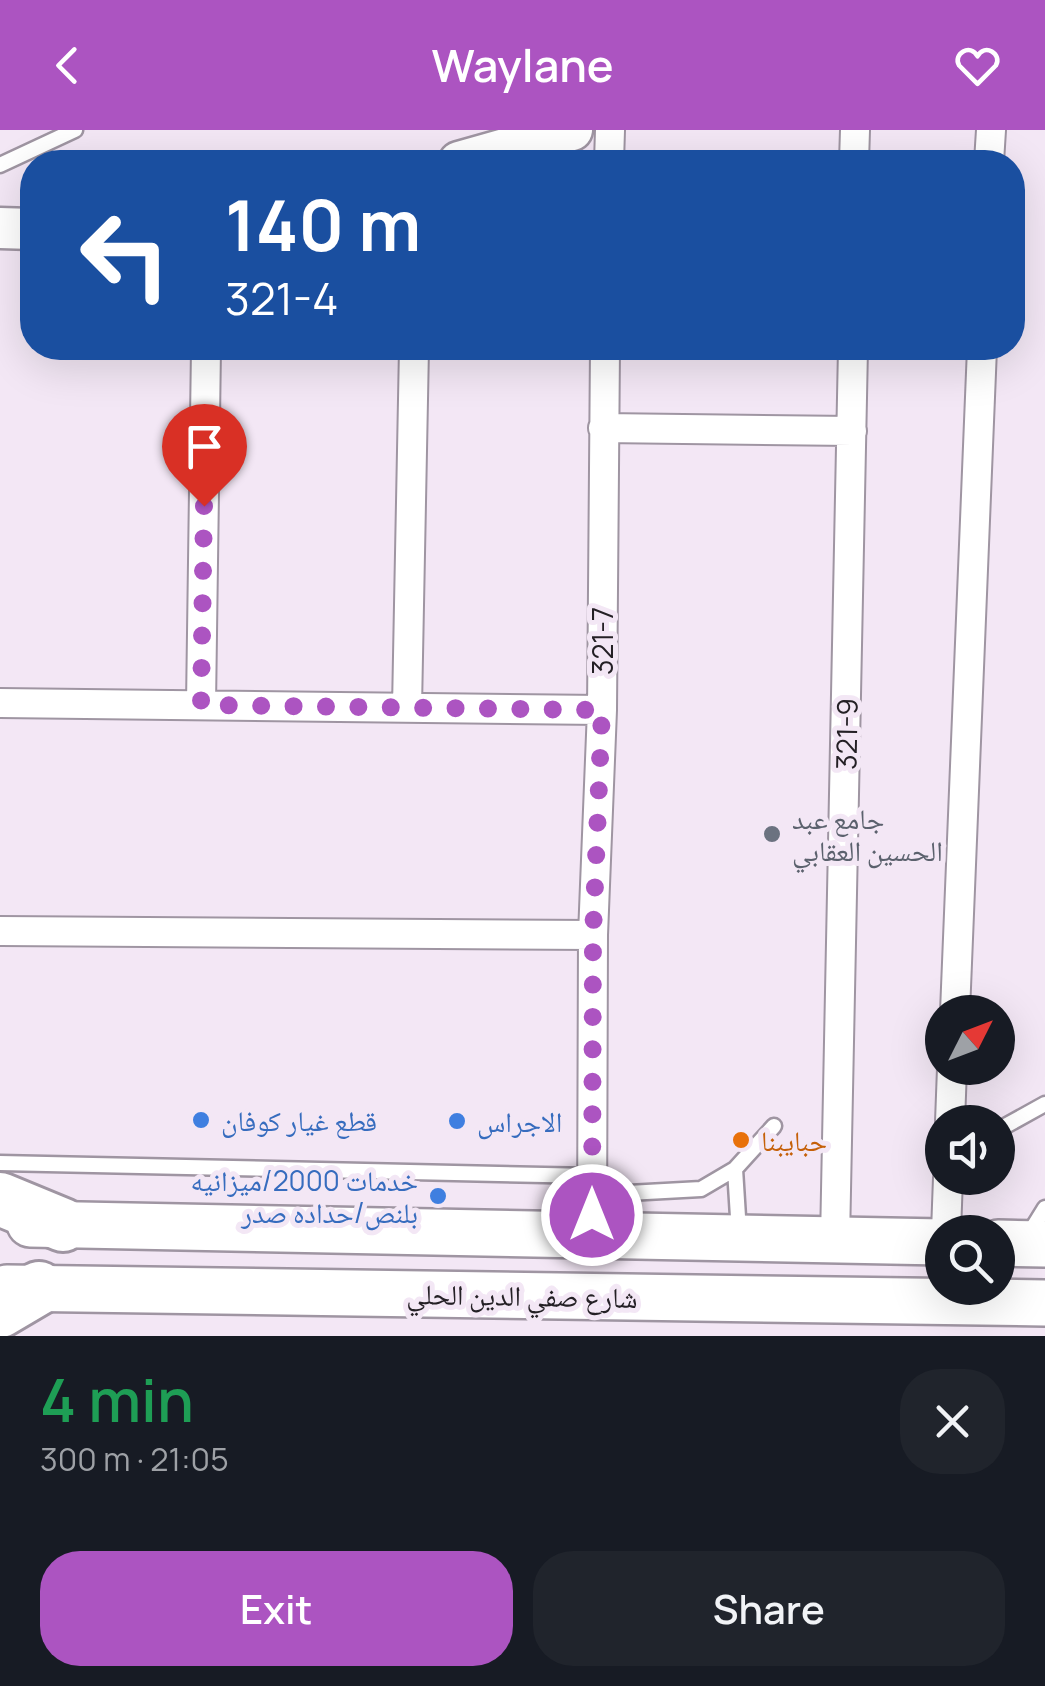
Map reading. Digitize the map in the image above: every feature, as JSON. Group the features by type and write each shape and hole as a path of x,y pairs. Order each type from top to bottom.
{"highway":[{"path":"0,1199 64,1224"}],"main road":[{"path":"0,1223 64,1224 592,1202 739,1238 925,1242"},
{"name":"شارع صفي الدين الحلي","path":"13,1296 937,1319 1036,1308"}],"street":[{"path":"501,150 572,130"},
{"path":"201,705 206,360"},
{"path":"407,708 414,360"},
{"name":"321-7","path":"592,1202 593,935 602,710 605,360"},
{"name":"321-9","path":"835,1240 852,360"},
{"path":"955,995 981,360"},
{"path":"603,428 852,431"},
{"path":"0,703 602,710"},
{"path":"0,930 593,935"}],"lane":[{"path":"31,150 75,130"},
{"path":"1015,1121 1045,1104"},
{"path":"0,1162 592,1202 701,1188 735,1169 774,1126"},
{"path":"735,1169 739,1238"}],"place":[{"name":"جامع عبد الحسين العقابي","path":"772,834"},
{"name":"قطع غيار كوفان","path":"201,1120"},
{"name":"الاجراس","path":"457,1121"},
{"name":"حبايبنا","path":"741,1140"},
{"name":"خدمات 2000/ميزانيه بلنص/حداده صدر","path":"438,1196"}],"route":[{"path":"204,506 201,705 602,710 593,935 592,1215"}]}
